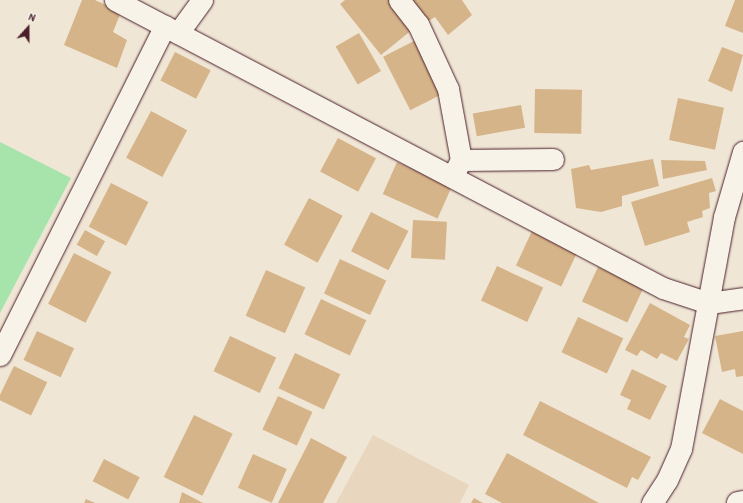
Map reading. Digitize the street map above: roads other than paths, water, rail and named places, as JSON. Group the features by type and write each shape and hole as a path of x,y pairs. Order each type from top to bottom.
{"street":[{"path":"115,0 171,30 456,169 663,288 709,303 743,298"},
{"path":"0,355 171,30 202,0"},
{"path":"399,0 418,24 448,89 456,169"},
{"path":"652,503 667,480 681,449 732,184 743,152"},
{"path":"456,169 553,159"},
{"path":"738,503 743,502"}]}
